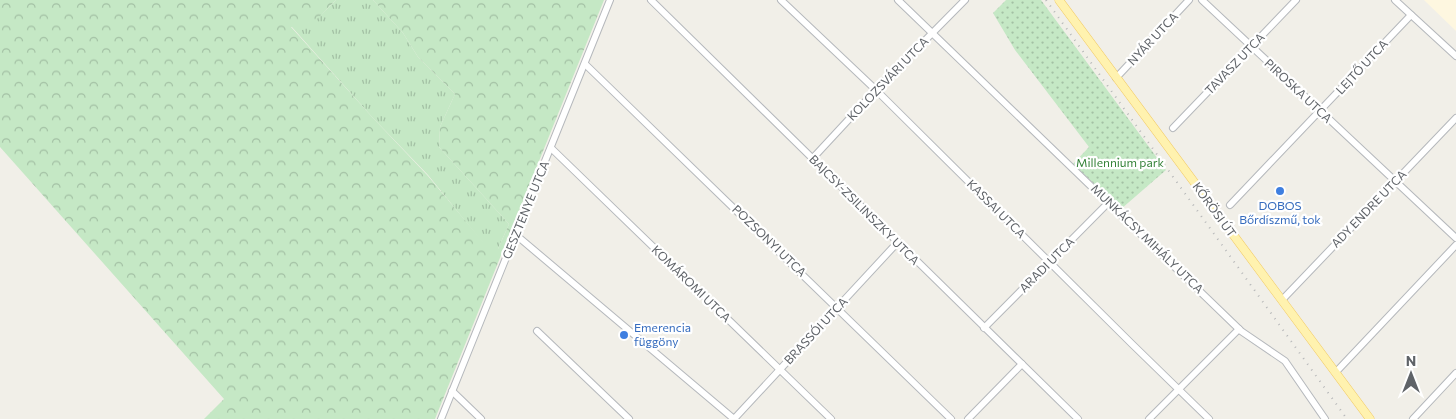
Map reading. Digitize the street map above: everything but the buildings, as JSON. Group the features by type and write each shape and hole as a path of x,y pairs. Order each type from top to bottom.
{"main road":[{"name":"KŐRÖSI ÚT","path":"1059,0 1369,419"}],"street":[{"name":"GESZTENYE UTCA","path":"441,419 610,0"},
{"name":"BAJCSY-ZSILINSZKY UTCA","path":"651,0 1078,419"},
{"name":"KASSAI UTCA","path":"781,0 876,90 1209,419"},
{"name":"MUNKÁCSY MIHÁLY UTCA","path":"898,0 1239,329 1285,361 1325,419"},
{"name":"KOLOZSVÁRI UTCA","path":"812,159 876,90 965,0"},
{"name":"NYÁR UTCA","path":"1116,78 1189,0"},
{"name":"PIROSKA UTCA","path":"1202,0 1456,238"},
{"name":"TAVASZ UTCA","path":"1173,128 1296,0"},
{"path":"1395,0 1456,56"},
{"name":"LEJTŐ UTCA","path":"1230,205 1411,15"},
{"name":"POZSONYI UTCA","path":"585,64 952,419"},
{"name":"ADY ENDRE UTCA","path":"1282,300 1456,118"},
{"name":"KOMÁROMI UTCA","path":"551,148 831,419"},
{"name":"ARADI UTCA","path":"984,328 1109,202"},
{"path":"516,235 736,418"},
{"name":"BRASSÓI UTCA","path":"736,418 897,243"},
{"path":"1336,372 1456,245"},
{"path":"1149,419 1239,329"},
{"path":"537,331 628,419"},
{"path":"968,419 1022,364"},
{"path":"1413,419 1456,373"},
{"path":"452,391 481,419"}],"shaded area":[{"path":"1424,0 1456,0 1456,31"}],"green space":[{"path":"0,0 336,0 317,19 304,25 291,27 428,176 489,249 498,249 509,224 439,147 440,127 455,94 418,57 403,33 373,0 604,0 435,419 204,419 224,399 0,147"},
{"path":"336,0 373,0 403,33 418,57 455,94 440,127 439,147 509,224 498,249 488,249 428,175 373,118 291,26 311,21"},
{"name":"Millennium park","path":"1006,0 1041,0 1166,170 1121,209 1073,164 1089,147 1015,50 993,13"}],"railway":[{"path":"1046,0 1347,419"}],"place":[{"name":"DOBOS Bőrdíszmű, tok","path":"1280,191"},
{"name":"Emerencia függöny","path":"624,335"}]}
